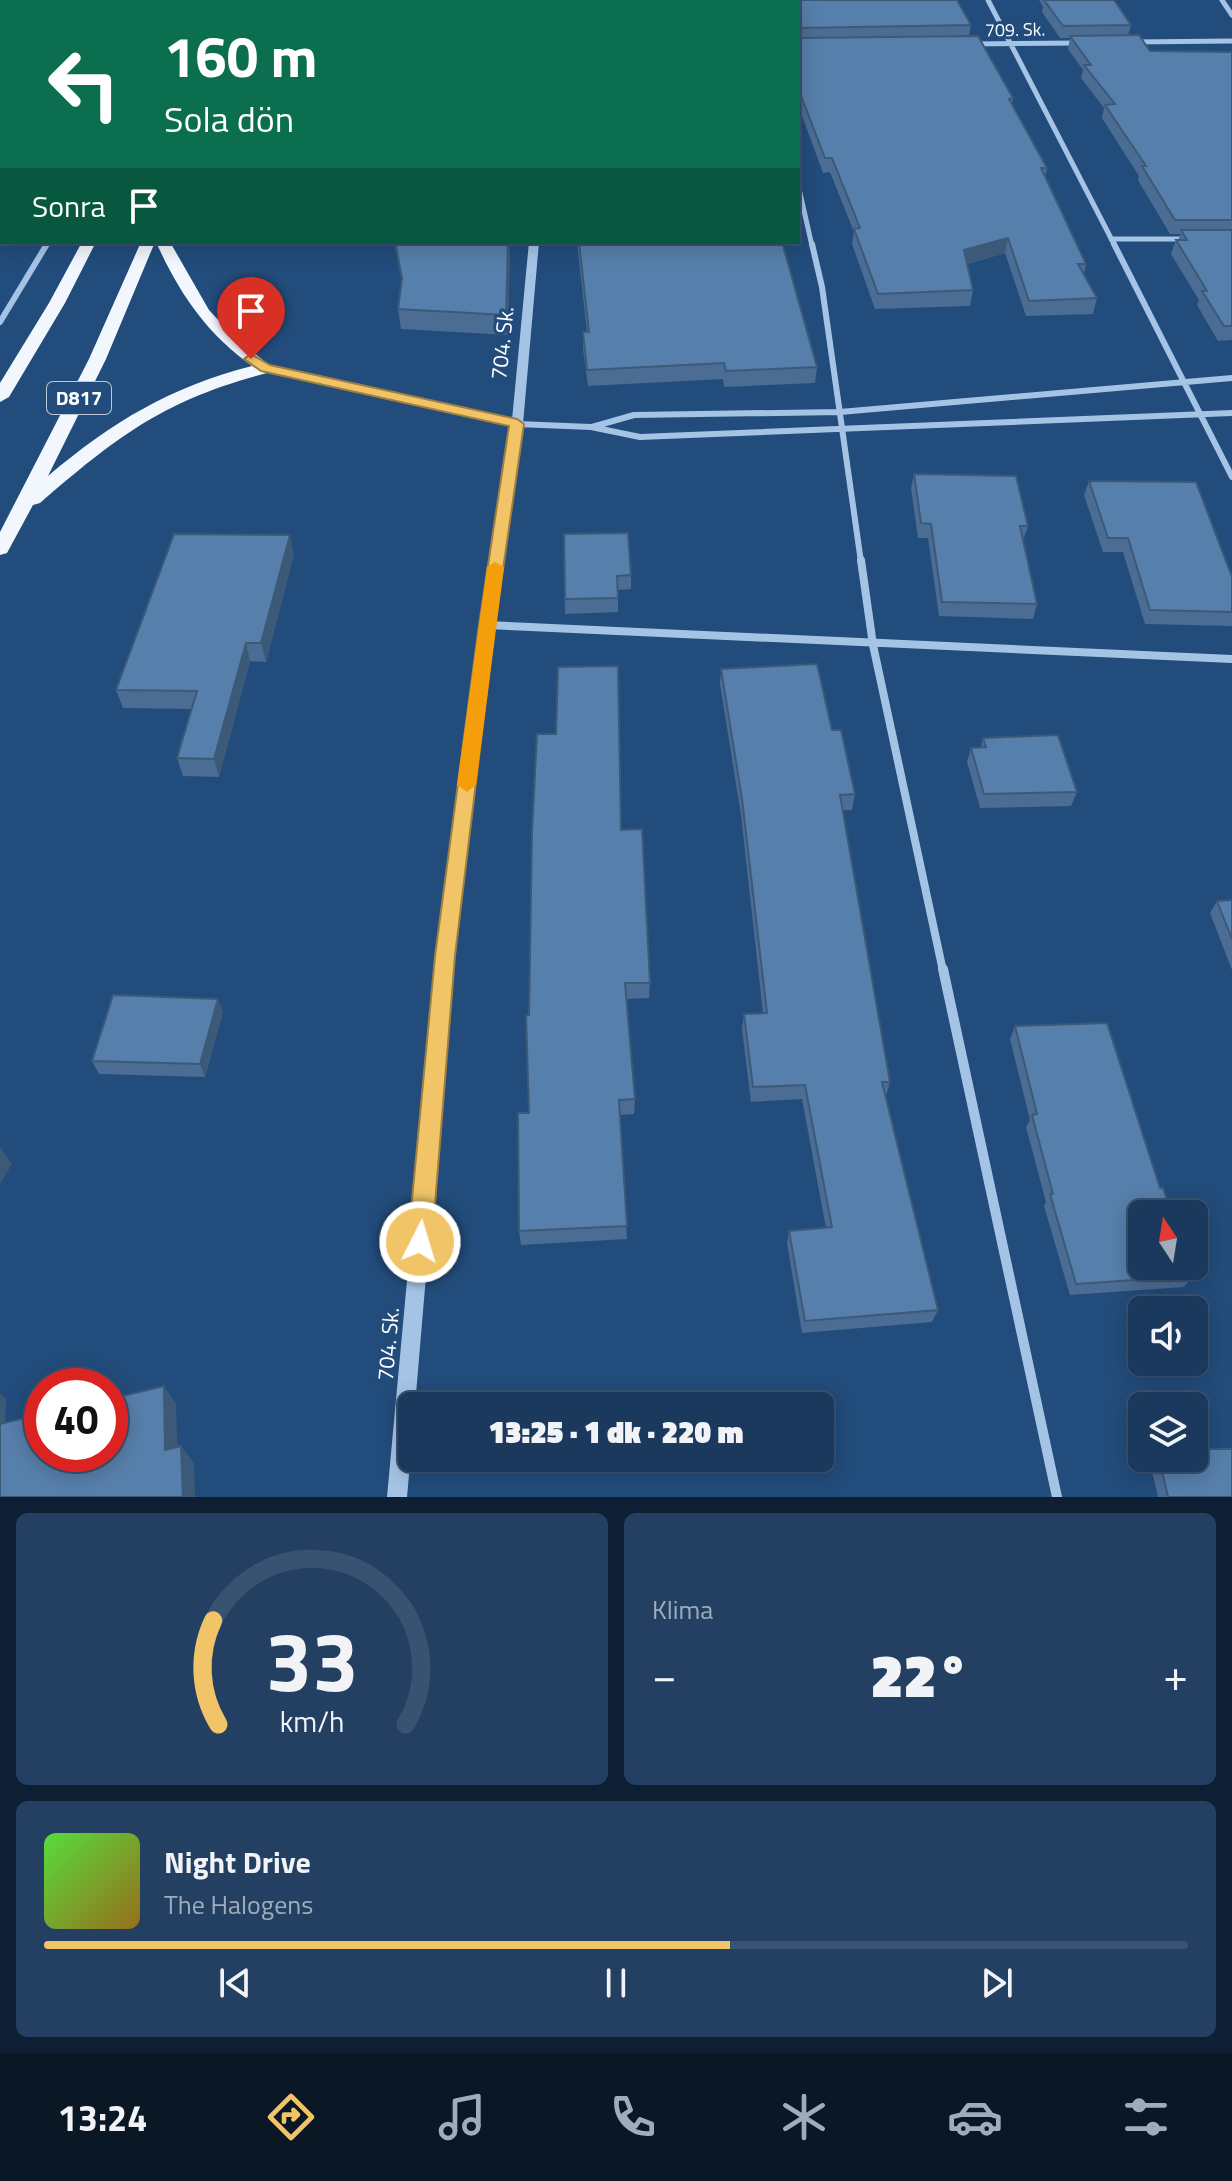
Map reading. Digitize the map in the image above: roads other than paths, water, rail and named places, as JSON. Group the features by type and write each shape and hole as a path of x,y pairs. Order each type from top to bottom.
{"highway":[{"name":"D817","path":"0,397 57,303 88,244"},
{"name":"D817","path":"0,549 54,451 147,244"},
{"path":"164,244 199,312 237,349 265,368"},
{"path":"23,508 112,434 148,410 200,387 265,368"}],"street":[{"path":"988,0 1174,365 1203,415 1232,477"},
{"path":"1222,0 1232,15"},
{"path":"1120,43 1232,41"},
{"name":"709. Sk.","path":"963,44 1088,43"},
{"path":"800,193 822,287 873,645 1057,1497"},
{"path":"1111,239 1202,239"},
{"path":"0,322 47,244"},
{"name":"704. Sk.","path":"397,1497 445,956 487,625 517,424 534,244"},
{"path":"265,368 517,424 591,427 640,437 1232,413"},
{"path":"591,427 634,415 840,412 1232,378"},
{"path":"487,625 1232,659"}]}
